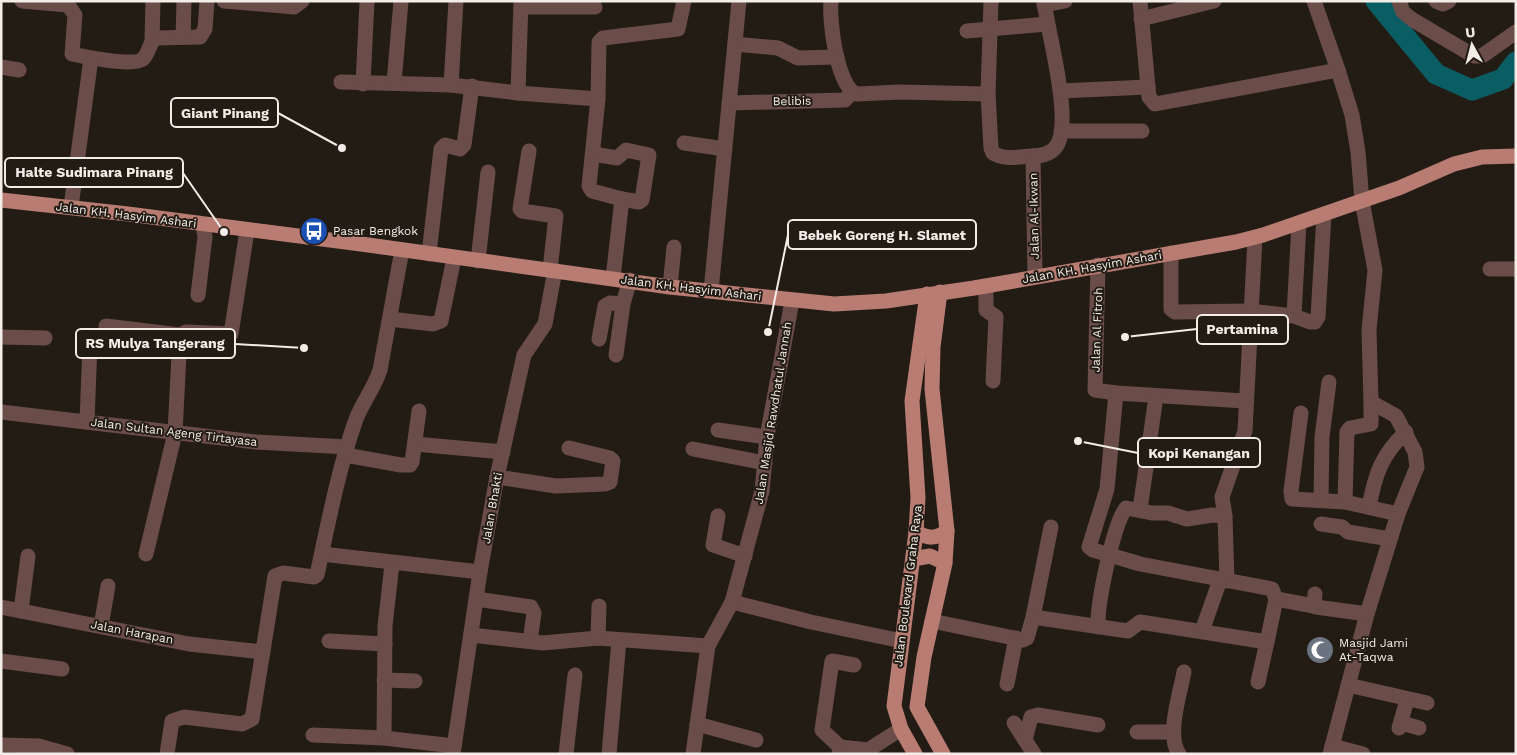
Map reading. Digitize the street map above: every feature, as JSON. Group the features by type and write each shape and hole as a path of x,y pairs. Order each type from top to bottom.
{"main road":[{"name":"Jalan KH. Hasyim Ashari","path":"1,200 71,207 402,250 670,287 834,304 874,302 980,287 1254,238 1362,202 1454,164 1482,157 1516,156"},
{"path":"932,388 941,355 948,304 957,294 980,287"},
{"name":"Jalan Boulevard Graha Raya","path":"934,293 932,388 947,531 945,563 932,620 917,707 942,754"},
{"name":"Jalan Boulevard Graha Raya","path":"915,754 901,729 894,706 916,532 918,498 912,401 934,293"},
{"path":"916,532 932,538 940,536 947,531"},
{"path":"914,559 930,556 945,563"}],"street":[{"path":"22,1 68,5 75,15 72,54 91,58 141,61 152,42 158,37 200,37 203,34 207,1"},
{"path":"152,42 153,1"},
{"path":"183,37 184,1"},
{"path":"224,1 294,7 302,1"},
{"path":"363,84 367,1"},
{"path":"394,83 400,1"},
{"path":"451,85 456,1"},
{"path":"593,154 617,158 626,150 650,155 642,200 639,202 622,199 589,190 598,99 599,42 602,38 678,29 684,1"},
{"path":"711,292 738,1"},
{"path":"831,1 831,32 837,57 847,88 855,93"},
{"path":"991,1 988,94 991,148 993,153 1005,157 1046,154 1054,149 1059,140 1061,131 1060,91 1057,64 1044,3 1065,1"},
{"path":"1140,1 1148,87 1151,100 1158,104 1338,70"},
{"path":"1141,19 1214,1"},
{"path":"1314,1 1352,115 1358,152 1362,202 1375,270 1369,330 1371,424 1350,428 1347,432 1345,502"},
{"path":"1399,1 1403,12 1413,20 1474,56 1482,56 1516,32"},
{"path":"1436,1 1443,4 1449,1"},
{"path":"518,93 522,4 595,7"},
{"path":"967,31 1047,24"},
{"path":"735,44 778,48 798,58 837,57"},
{"path":"71,207 91,58"},
{"path":"1,68 19,70"},
{"path":"341,82 472,86 518,93 598,99"},
{"path":"430,254 441,149 445,145 460,149 464,145 472,86"},
{"path":"1060,91 1148,87"},
{"name":"Belibis","path":"729,103 845,100 855,93 988,94"},
{"path":"1061,131 1142,131"},
{"path":"684,143 724,150"},
{"name":"Jalan Bhakti","path":"453,750 480,572 497,477 524,355 545,324 553,270 556,216 522,211 520,208 529,151"},
{"name":"Jalan Al-Ikwan","path":"1033,156 1036,276"},
{"path":"478,261 488,172"},
{"path":"612,278 622,199"},
{"path":"1171,253 1172,311 1199,313 1249,311 1294,316 1315,322 1318,317 1324,215"},
{"path":"1294,316 1300,223"},
{"path":"198,295 205,237 203,225"},
{"path":"106,326 180,335 186,332 229,335 232,333 247,230"},
{"path":"1202,631 1224,580 1225,516 1222,497 1243,442 1254,238"},
{"path":"670,287 674,247"},
{"path":"167,754 172,721 184,717 242,724 252,719 275,576 283,573 316,576 346,451 360,409 376,384 402,250"},
{"path":"390,319 433,324 441,321 454,258"},
{"name":"Jalan Al Fitroh","path":"1098,265 1095,390 1116,393"},
{"path":"1490,269 1516,269"},
{"path":"616,355 623,304 630,280"},
{"path":"980,287 986,310 996,317 993,381"},
{"name":"Jalan Masjid Rawdhatul Jannah","path":"693,754 708,646 732,602 762,491 767,437 792,301"},
{"path":"598,339 607,304 623,304"},
{"path":"146,554 175,433 180,335"},
{"path":"1,337 45,338"},
{"path":"87,422 90,343"},
{"path":"1321,500 1322,437 1329,382"},
{"path":"1245,402 1116,393 1108,481 1104,504 1089,545 1093,550 1140,564 1272,589 1276,599 1258,682"},
{"path":"1140,510 1156,396"},
{"path":"1363,754 1331,750 1367,614 1398,514 1417,467 1415,452 1396,416 1371,402"},
{"path":"419,411 415,444 503,452"},
{"name":"Jalan Sultan Ageng Tirtayasa","path":"1,412 346,451 405,466 412,462 415,444"},
{"path":"1302,413 1291,497 1295,500 1345,502 1398,514"},
{"path":"718,430 767,437"},
{"path":"1369,507 1382,462 1389,448 1406,432"},
{"path":"497,477 556,486 605,484 610,482 613,462 610,458 569,448"},
{"path":"693,449 765,463"},
{"path":"1098,626 1099,599 1124,511 1130,508 1152,514 1168,513 1187,519 1212,515 1225,516"},
{"path":"718,516 713,545 745,556"},
{"path":"1321,524 1342,527 1348,532 1390,539"},
{"path":"932,620 1026,640 1033,617 1051,527"},
{"path":"322,554 392,564 480,572"},
{"path":"21,610 28,556"},
{"path":"384,738 385,644 387,603 392,564"},
{"path":"101,626 108,586"},
{"path":"476,599 531,607 534,613 530,641"},
{"path":"1276,599 1315,600 1367,614"},
{"path":"732,602 811,622 902,641"},
{"path":"598,638 599,606"},
{"name":"Jalan Harapan","path":"1,608 21,610 189,644 263,652"},
{"path":"1033,617 1128,631 1140,622 1267,642"},
{"path":"471,634 552,643 598,638 708,646"},
{"path":"1007,684 1016,638"},
{"path":"609,754 618,640"},
{"path":"329,641 385,644"},
{"path":"1,661 62,669"},
{"path":"854,665 832,661 822,730 839,751 868,750 901,729"},
{"path":"1179,754 1175,748 1173,732 1184,672"},
{"path":"566,754 574,675"},
{"path":"384,680 415,680"},
{"path":"1348,685 1407,700 1427,703"},
{"path":"1407,700 1401,726 1419,728"},
{"path":"1025,740 1031,717 1038,715 1098,725"},
{"path":"697,724 756,740"},
{"path":"1014,724 1034,754"},
{"path":"1137,732 1173,732"},
{"path":"313,734 384,738 453,750"},
{"path":"1,745 39,746 67,754"}],"waterway":[{"path":"1376,1 1436,74 1472,90 1503,79 1516,62"}],"place":[{"name":"Giant Pinang","path":"342,148"},
{"name":"Pasar Bengkok","path":"314,231"},
{"name":"Halte Sudimara Pinang","path":"224,232"},
{"name":"Bebek Goreng H. Slamet","path":"768,332"},
{"name":"Pertamina","path":"1125,337"},
{"name":"RS Mulya Tangerang","path":"304,348"},
{"name":"Kopi Kenangan","path":"1078,441"},
{"name":"Masjid Jami At-Taqwa","path":"1320,650"}]}
